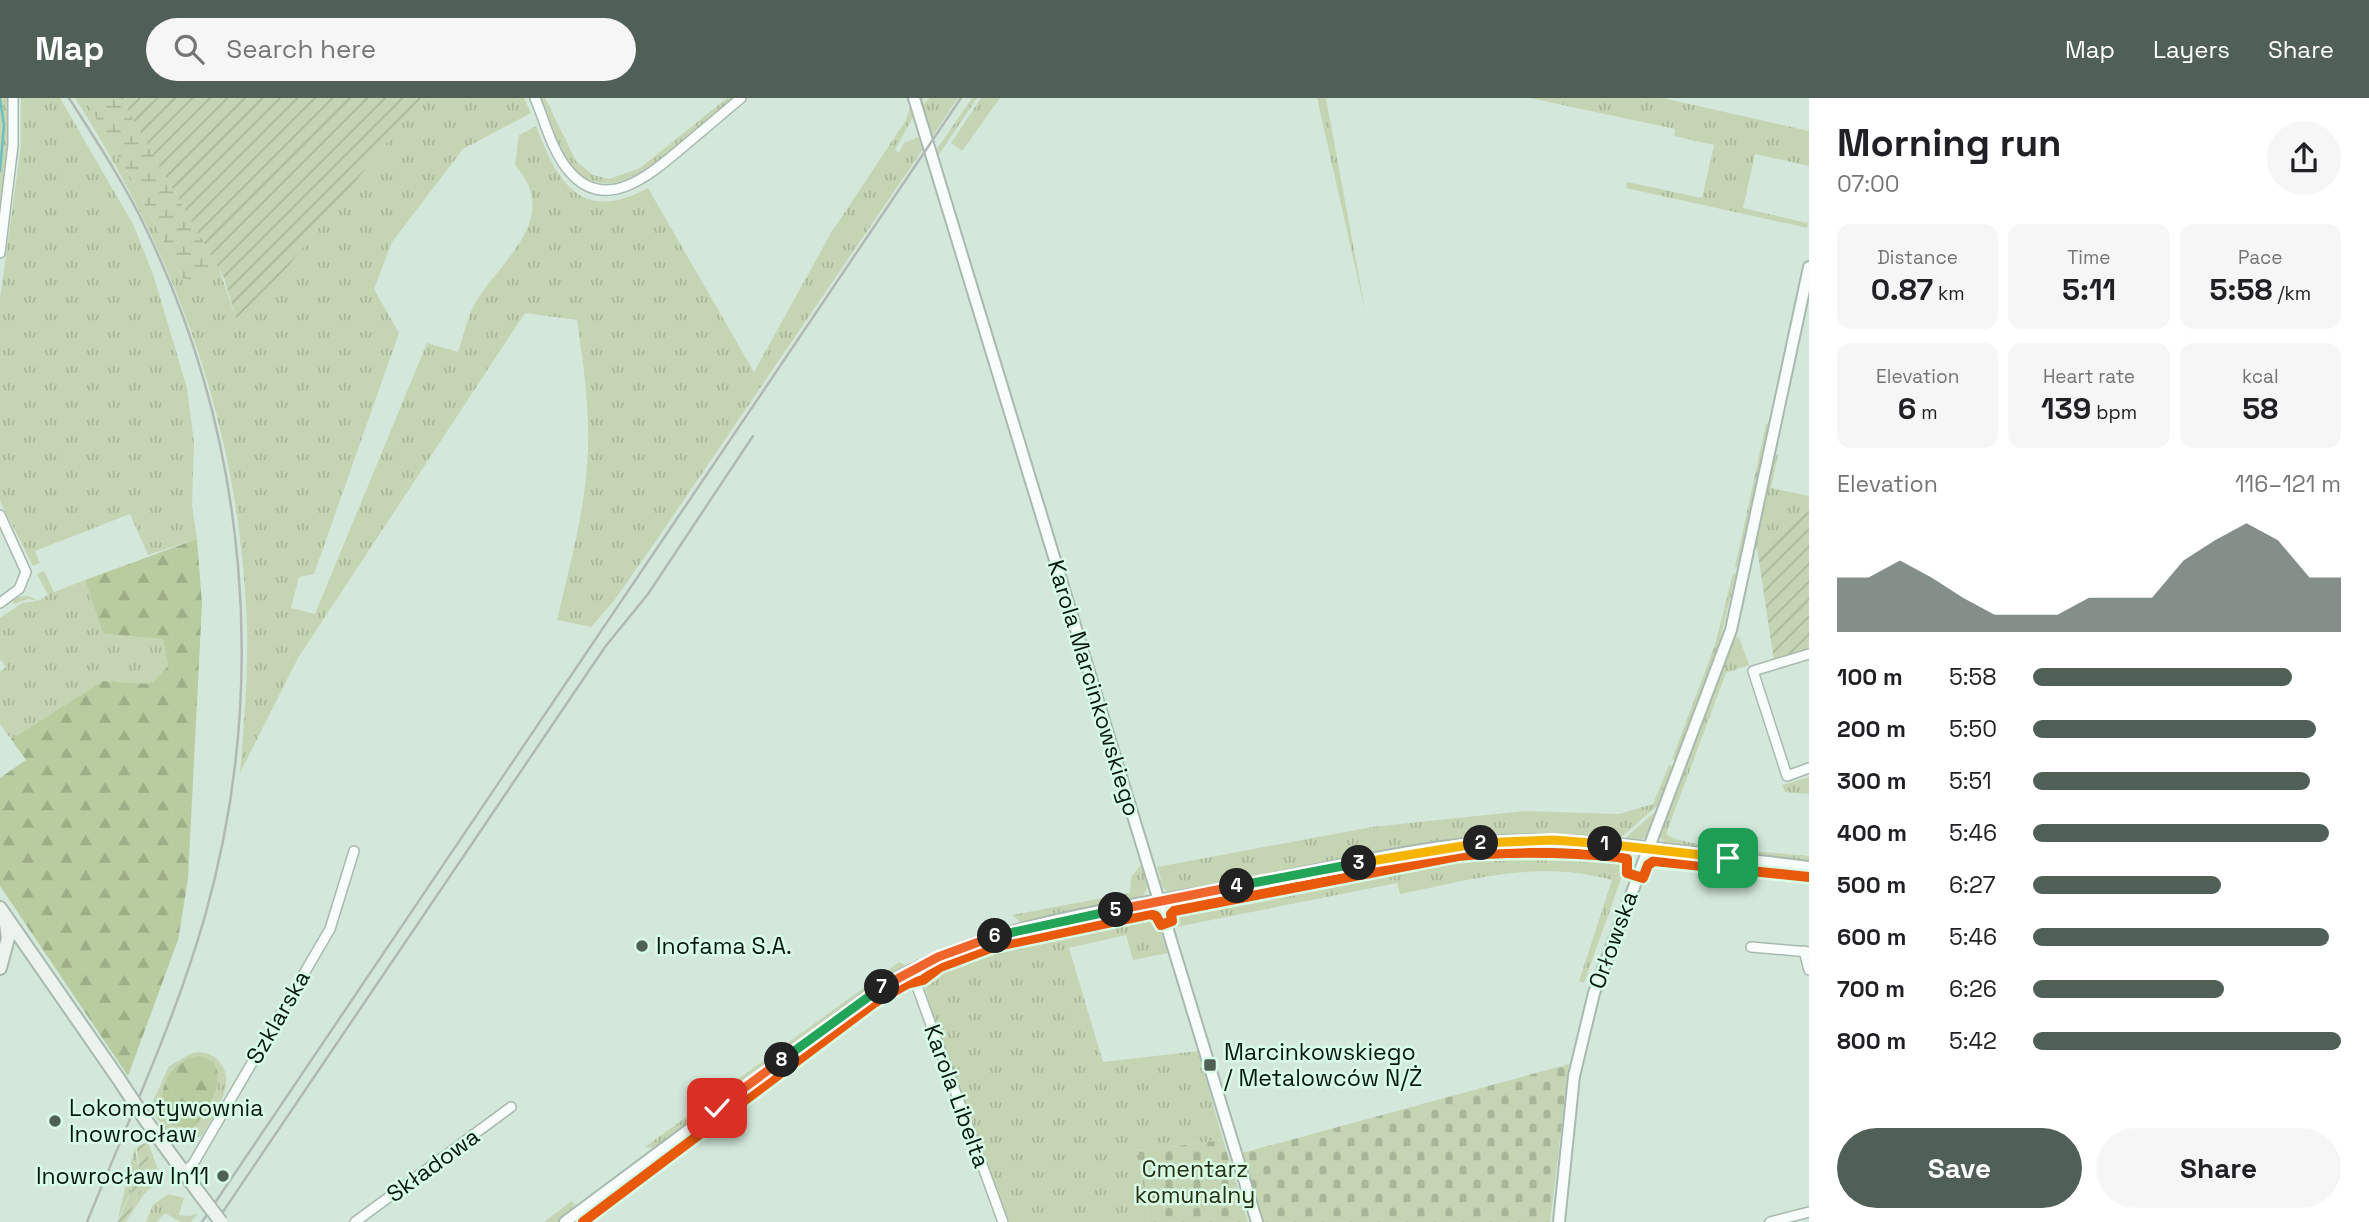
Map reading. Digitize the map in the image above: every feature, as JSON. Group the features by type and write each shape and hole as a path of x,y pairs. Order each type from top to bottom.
{"main road":[{"path":"2,911 147,1122 221,1222"},
{"path":"0,968 8,938 2,911"},
{"path":"0,968 10,958 28,949"}],"street":[{"path":"0,253 13,145 13,98"},
{"path":"535,98 566,168 590,187 607,191 630,186 649,176 741,98"},
{"name":"Karola Marcinkowskiego","path":"914,98 1257,1222"},
{"name":"Orłowska","path":"1559,1222 1574,1076 1591,1005 1647,849 1717,674 1739,591 1809,267"},
{"path":"0,515 26,572 19,589 0,603"},
{"path":"1809,654 1753,671 1787,776 1809,768"},
{"path":"565,1222 865,999 911,970 959,948 1010,932 1456,845 1553,840 1809,867"},
{"name":"Szklarska","path":"183,1173 193,1164 240,1078 256,1061 276,1017 330,929 354,851"},
{"path":"1751,947 1806,952 1809,970"},
{"name":"Karola Libelta","path":"911,970 1003,1222"},
{"name":"Składowa","path":"355,1222 511,1107"},
{"path":"1770,1222 1809,1212"}],"green space":[{"path":"0,98 8,98 10,126 0,220"},
{"path":"21,98 60,98 133,224 153,274 187,388 194,443 192,506 197,539 148,555 130,514 35,551 40,563 33,566 0,501 0,299 21,145"},
{"path":"75,98 84,98 127,171 183,278 196,283 219,269 239,327 422,98 524,98 531,113 463,149 392,242 374,289 399,333 314,574 299,577 291,608 315,614 427,343 458,352 474,305 511,255 530,221 532,204 528,185 515,165 519,135 536,126 553,165 563,180 575,192 589,199 605,202 625,198 648,188 754,372 831,233 906,120 910,107 907,98 911,98 914,115 895,150 899,153 904,143 918,137 923,149 660,535 614,601 591,627 557,620 579,524 587,466 587,411 577,320 525,313 298,658 240,773 247,630 242,557 232,487 218,419 198,352 174,287 112,160"},
{"path":"84,98 121,98 219,269 196,283 183,278 127,171"},
{"path":"121,98 422,98 239,328 224,278"},
{"path":"539,98 545,98 576,161 593,175 609,179 640,168 727,98 734,98 660,162 637,175 616,182 595,182 569,164"},
{"path":"918,98 923,98 924,104 929,98 958,98 930,140"},
{"path":"972,98 977,98 936,159 934,153"},
{"path":"981,98 1000,98 962,151 951,143"},
{"path":"1317,98 1326,98 1366,315"},
{"path":"1530,98 1663,98 1809,131 1809,166 1755,154 1743,208 1807,223 1809,217 1807,228 1626,188 1627,182 1702,198 1714,145 1674,136 1675,129"},
{"path":"1769,423 1738,567 1735,567 1766,424"},
{"path":"1778,454 1771,488 1809,496 1809,510 1757,548 1754,545 1772,455"},
{"path":"1809,510 1809,650 1774,661 1757,548"},
{"path":"197,539 202,604 188,879 178,940 128,1076 0,886 0,778 26,760 11,739 103,681 151,684 168,666 163,639 103,634 85,580"},
{"path":"44,571 54,592 85,580 103,634 163,639 168,666 151,684 103,681 11,739 0,724 0,672 6,667 0,659 0,618 22,603 37,601 28,599 14,604 12,601 15,599 28,596 38,601 48,595 37,574"},
{"path":"1733,573 1736,574 1716,656 1675,761 1672,759 1715,645"},
{"path":"1739,637 1749,665 1726,673 1666,834 1692,843 1809,856 1809,862 1666,845 1659,836 1732,638"},
{"path":"1669,765 1673,766 1657,806 1617,841 1545,836 1171,894 1163,888 1159,880 1161,879 1157,867 1372,827 1524,811 1619,814 1653,804"},
{"path":"1809,777 1809,794 1785,792 1782,785"},
{"path":"1659,808 1645,838 1622,841"},
{"path":"1505,844 1555,844 1615,850 1615,853 1555,848 1458,853 1170,910 1180,902 1457,849"},
{"path":"1553,853 1627,862 1584,983 1579,981 1612,880 1584,874 1506,874 1400,894 1397,883 1176,927 1174,917 1179,911 1459,858"},
{"path":"1658,855 1809,871 1809,875 1654,859 1645,865 1649,858"},
{"path":"1142,864 1147,888 1143,896 1022,924 1012,915 1130,893 1131,877"},
{"path":"1134,911 1134,915 993,945 939,966 921,978 924,970 975,949 1027,934"},
{"path":"1148,917 1156,919 1168,953 1133,960 1126,935 1069,948 1103,1062 1198,1051 1223,1140 1138,1151 1149,1222 1009,1222 945,1052 923,982 974,954 1002,945 1031,937"},
{"path":"899,962 905,965 902,970 657,1148 645,1147"},
{"path":"192,1053 206,1053 218,1060 224,1069 226,1088 202,1136 176,1137 165,1129 150,1108 169,1066"},
{"path":"200,1056 214,1062 218,1076 215,1091 205,1112 193,1128 178,1126 168,1118 163,1107 162,1094 166,1080 174,1069 186,1060"},
{"path":"1569,1064 1550,1222 1263,1222 1242,1153"},
{"name":"Cmentarz komunalny","path":"1223,1140 1248,1222 1149,1222 1138,1151"},
{"path":"148,1142 159,1172 158,1182 144,1194 126,1222 148,1172"},
{"path":"148,1142 148,1172 126,1222 118,1222 139,1173 137,1147"},
{"path":"135,1146 139,1173 117,1222"},
{"path":"616,1167 572,1201 575,1205 557,1222 544,1222"},
{"path":"168,1194 184,1198 179,1215 190,1216 198,1213 191,1222 180,1222 165,1213 157,1222 146,1222 153,1205"}],"waterway":[{"path":"0,99 4,125 0,171"}],"railway":[{"path":"69,98 120,180 147,231 181,312 208,396 227,481 238,568 242,656 237,743 225,830 205,916 180,994 87,1222"},
{"path":"202,1222 961,98"},
{"path":"216,1222 605,647 648,594 753,436"}],"cycle path":[{"path":"583,1222 874,1003 907,984 923,980 940,967 993,947 1150,914 1156,916 1161,925 1172,921 1171,914 1174,911 1458,856 1538,853 1618,857 1627,859 1627,873 1643,878 1648,865 1654,861 1809,877"}],"place":[{"name":"Inofama S.A.","path":"642,946"},
{"name":"Marcinkowskiego / Metalowców N/Ż","path":"1210,1065"},
{"name":"Lokomotywownia Inowrocław","path":"55,1121"},
{"name":"Inowrocław In11","path":"223,1176"}],"route":[{"path":"717,1108 865,999 911,970 959,948 1010,932 1456,845 1553,840 1728,858"}]}
